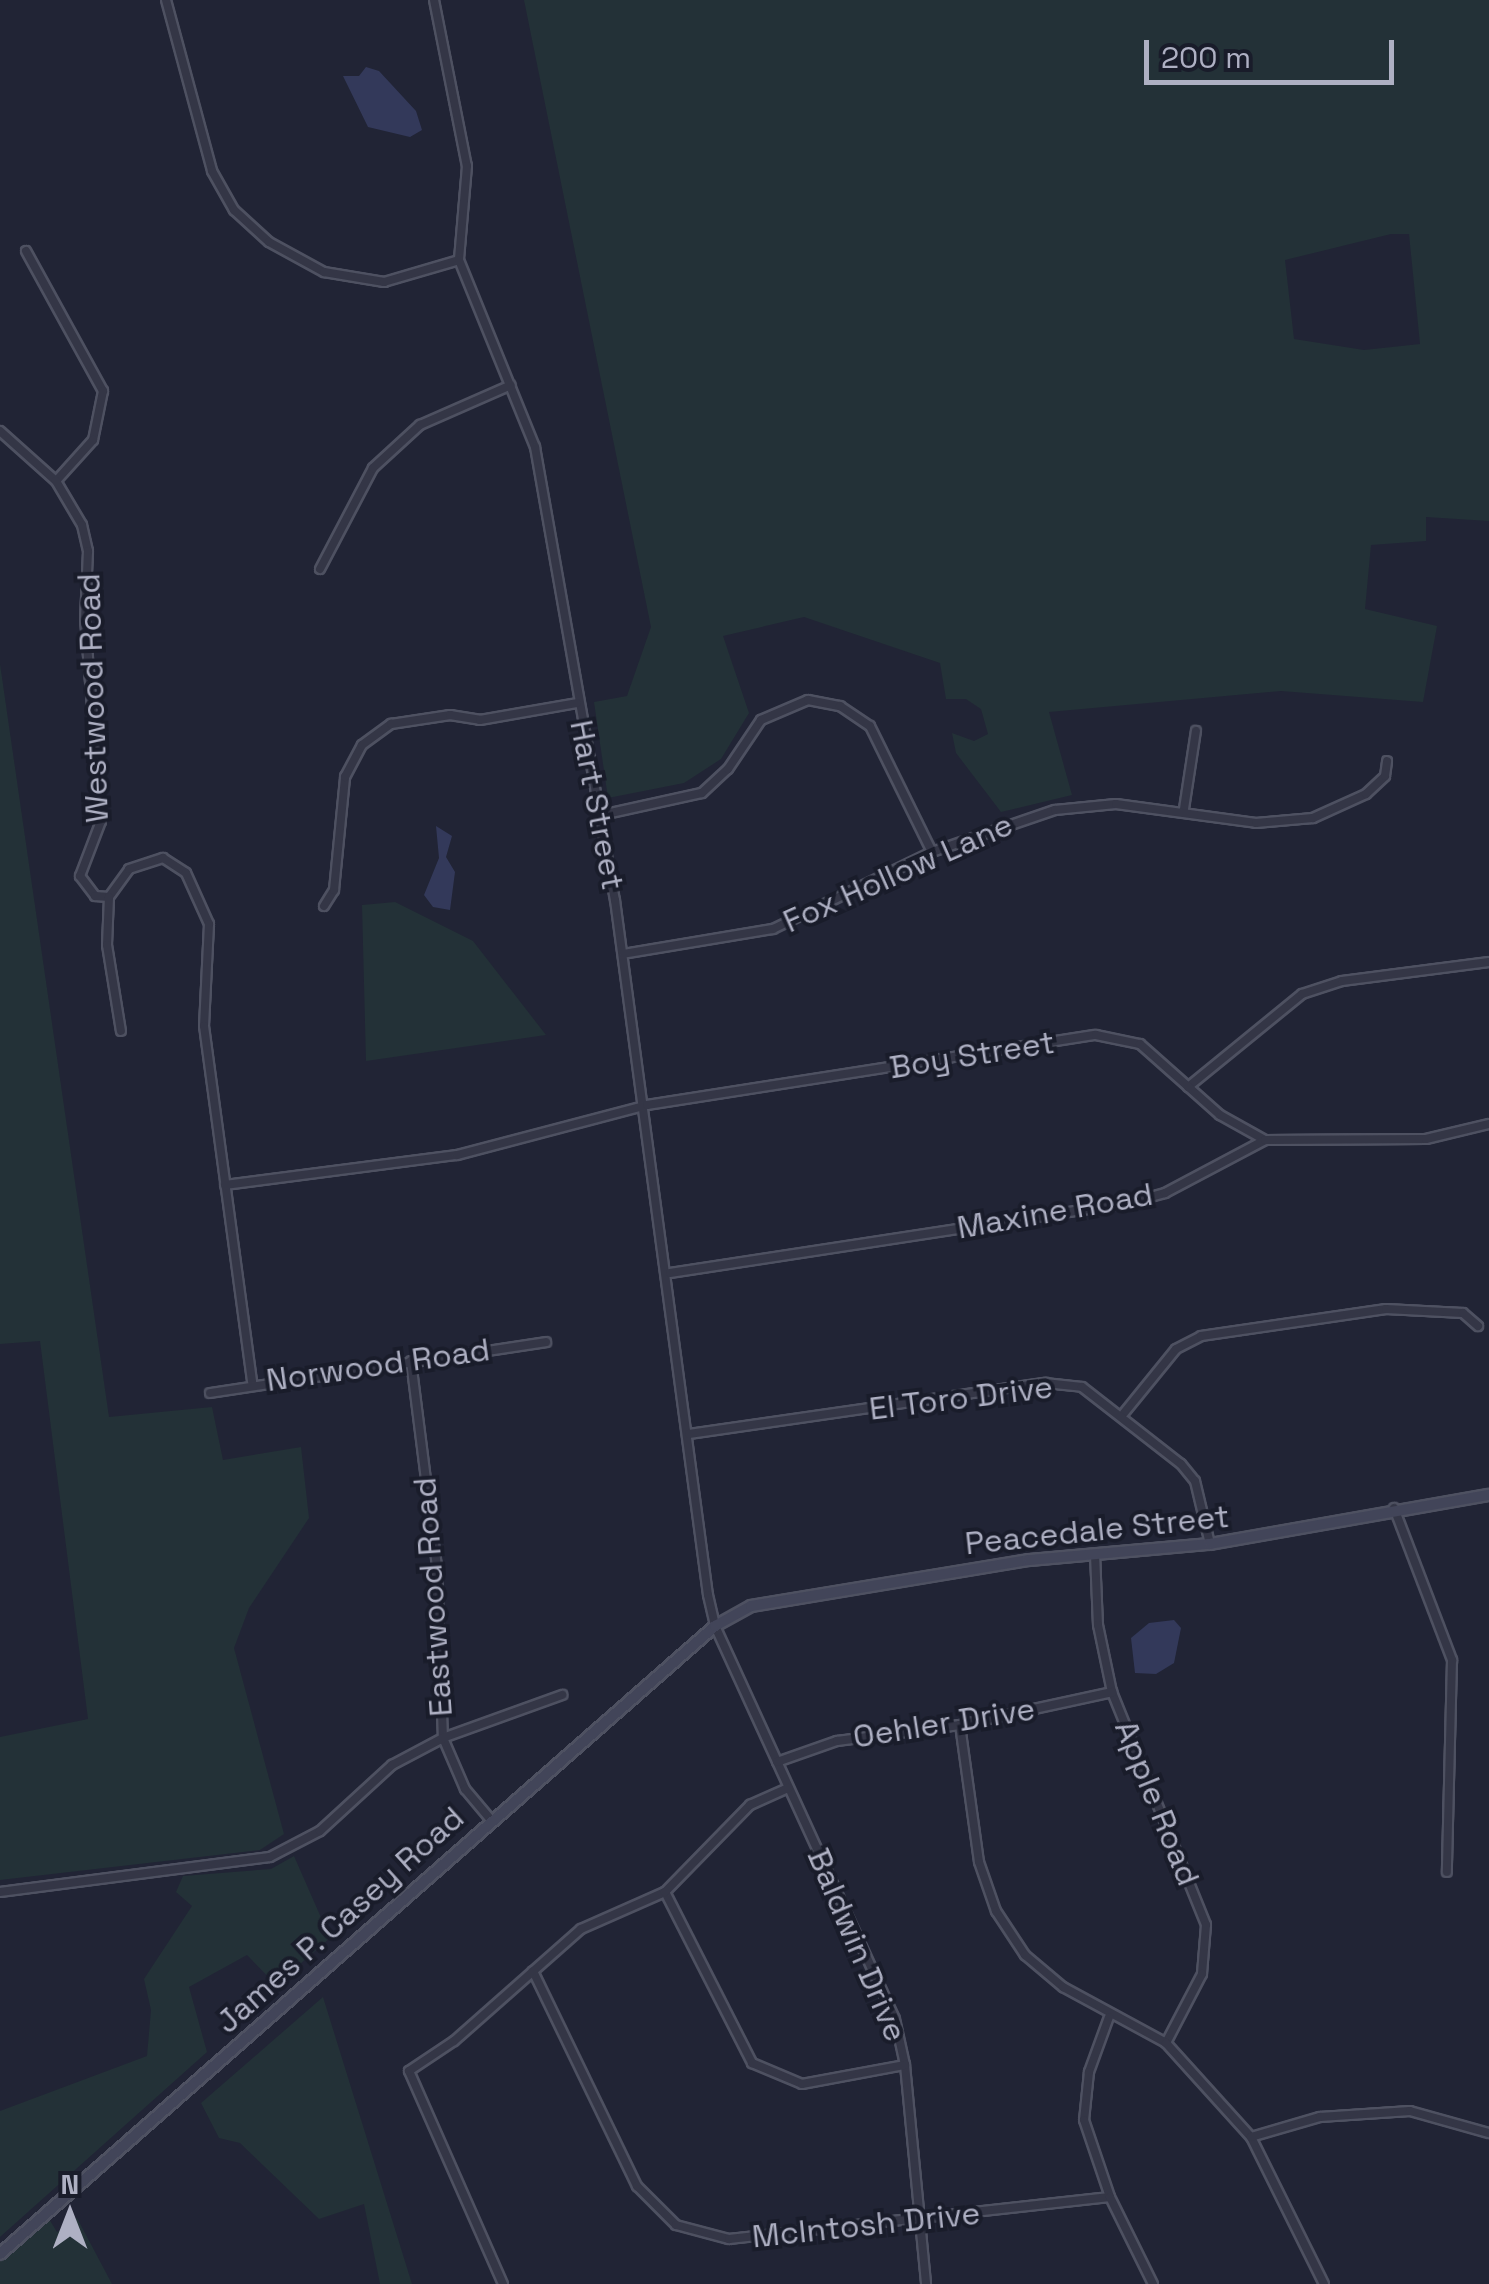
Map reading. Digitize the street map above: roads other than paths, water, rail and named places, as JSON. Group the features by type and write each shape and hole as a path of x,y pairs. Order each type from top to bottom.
{"main road":[{"name":"Peacedale Street","path":"716,1626 751,1606 814,1591 1095,1554 1210,1544 1394,1508 1489,1495"},
{"name":"James P. Casey Road","path":"0,2254 716,1626"}],"street":[{"path":"166,0 212,171 234,210 269,242 324,272 384,282 459,260"},
{"name":"Hart Street","path":"434,0 467,166 459,260 536,447 647,1105 716,1626"},
{"path":"26,251 102,391 93,440 56,481"},
{"path":"320,569 372,468 420,425 511,385"},
{"name":"Westwood Road","path":"0,432 56,481 82,525 90,575 86,619 101,821 80,876 96,896 108,897 129,869 164,858 186,872 204,904 210,940 204,1026 252,1382"},
{"path":"597,816 702,793 728,769 761,720 808,700 840,706 870,726 932,852"},
{"path":"324,906 334,890 344,778 362,745 391,724 450,714 480,720 577,703"},
{"path":"1184,809 1196,732"},
{"name":"Fox Hollow Lane","path":"623,954 773,929 932,852 1003,824 1065,808 1184,809 1269,824 1313,818 1366,794 1386,776 1387,761"},
{"path":"108,897 107,945 122,1030"},
{"path":"1188,1087 1302,994 1342,981 1489,962"},
{"name":"Boy Street","path":"224,1185 457,1156 647,1105 1096,1036 1140,1044 1188,1087 1265,1140"},
{"name":"Maxine Road","path":"670,1274 1128,1202 1165,1193 1265,1140 1426,1138 1489,1124"},
{"path":"1124,1413 1176,1350 1201,1336 1386,1309 1462,1313 1478,1326"},
{"name":"Norwood Road","path":"210,1393 252,1382 546,1342"},
{"name":"Eastwood Road","path":"410,1361 437,1568 443,1738 466,1788 492,1820"},
{"name":"El Toro Drive","path":"689,1434 1045,1382 1082,1386 1124,1413 1195,1481 1210,1544"},
{"path":"1394,1508 1452,1660 1446,1872"},
{"name":"Apple Road","path":"1095,1554 1098,1625 1112,1692 1206,1925 1202,1974 1166,2043"},
{"name":"Baldwin Drive","path":"716,1626 895,2019 905,2064 926,2284"},
{"name":"Oehler Drive","path":"777,1762 837,1741 960,1725 1112,1692"},
{"path":"0,1892 270,1857 320,1831 392,1765 443,1738 562,1695"},
{"path":"960,1725 978,1862 996,1911 1025,1954 1109,2016 1166,2043 1251,2137 1324,2284"},
{"path":"502,2284 409,2071 581,1929 665,1892 750,1805 788,1788"},
{"path":"665,1892 752,2063 802,2084 905,2064"},
{"name":"McIntosh Drive","path":"533,1971 637,2186 676,2225 728,2239 921,2221 1110,2196"},
{"path":"1109,2016 1089,2072 1084,2120 1110,2196 1153,2284"},
{"path":"1251,2137 1320,2117 1410,2111 1489,2134"}],"water":[{"path":"366,67 379,71 416,111 422,130 410,137 368,127 343,76 359,76"},
{"path":"436,826 452,836 446,857 455,872 450,910 433,907 424,895 439,858"},
{"path":"1174,1620 1181,1628 1174,1663 1156,1674 1135,1673 1131,1638 1149,1623"}]}
